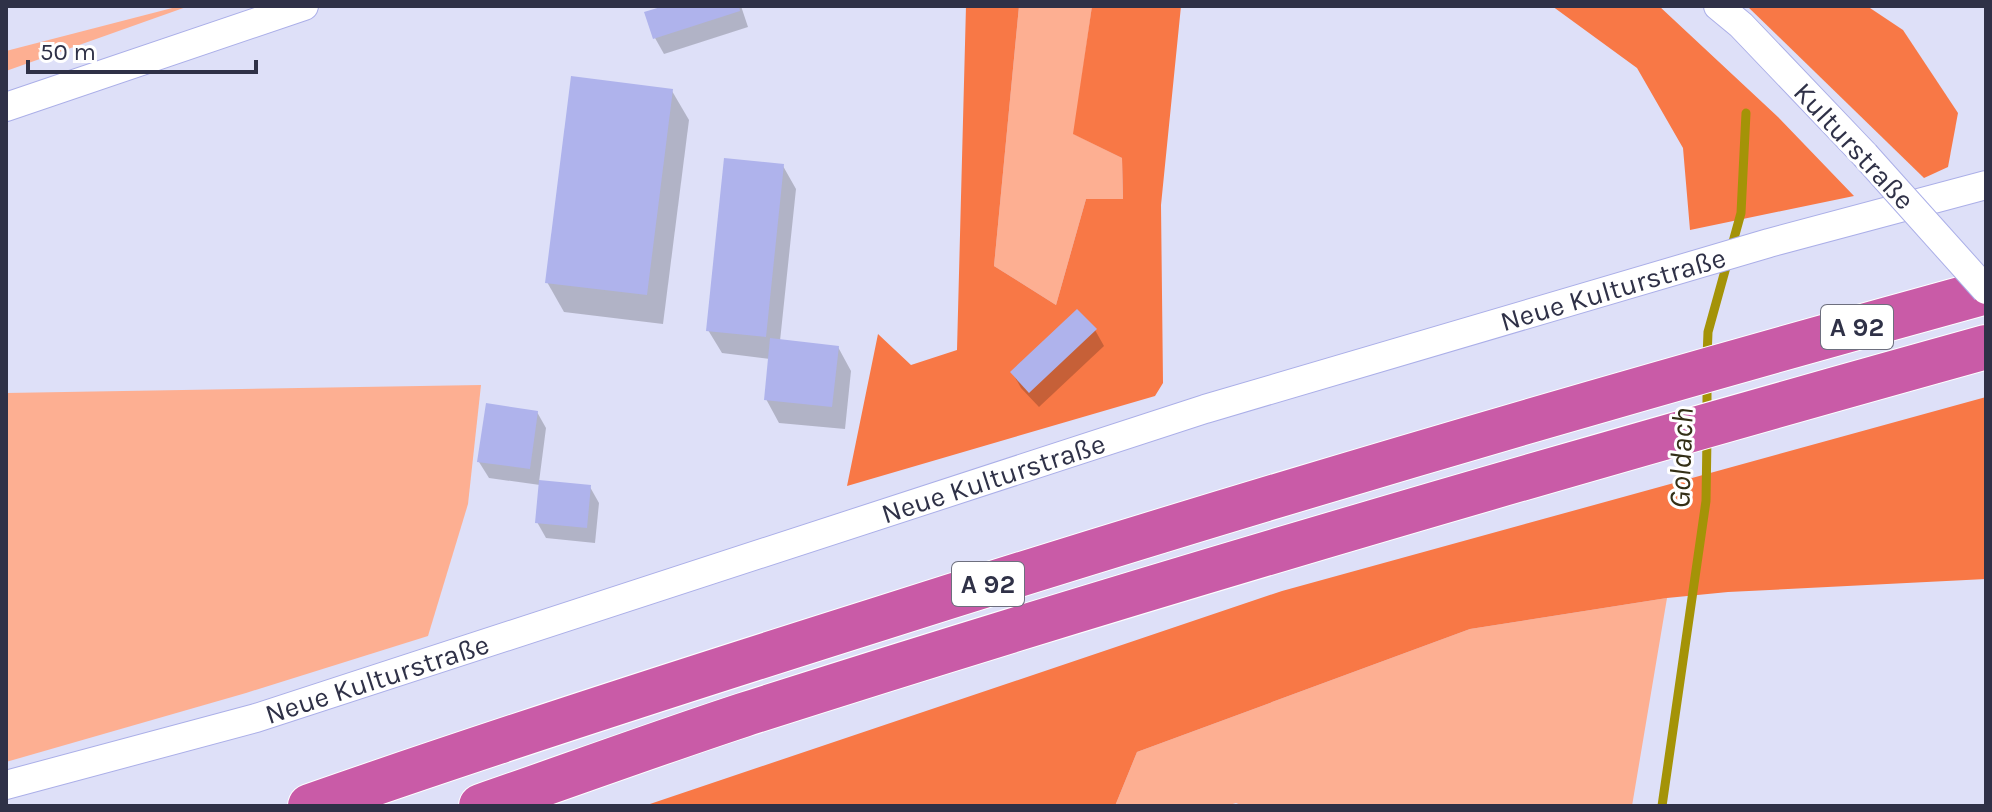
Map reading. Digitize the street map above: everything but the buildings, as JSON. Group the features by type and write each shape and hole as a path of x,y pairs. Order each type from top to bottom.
{"highway":[{"name":"A 92","path":"310,806 725,667 1166,528 1671,379 1986,291"},
{"name":"A 92","path":"481,806 739,717 1171,582 1679,433 1986,347"}],"street":[{"path":"6,107 304,6"},
{"name":"Kulturstraße","path":"1718,6 1741,25 1865,155 1986,291"},
{"name":"Neue Kulturstraße","path":"6,785 256,718 1205,409 1769,243 1986,185"}],"shaded area":[{"path":"189,6 6,71 6,51"},
{"path":"966,6 1019,6 994,266 1056,305 1086,199 1123,199 1122,158 1073,134 1092,6 1181,6 1161,205 1163,383 1155,396 847,486 878,334 911,365 957,350"},
{"path":"1019,6 1092,6 1074,134 1122,158 1123,200 1086,199 1056,305 994,266"},
{"path":"1552,6 1659,6 1778,117 1854,196 1690,230 1683,148 1637,68"},
{"path":"1747,6 1867,6 1903,30 1958,113 1948,167 1924,178"},
{"path":"481,385 468,504 428,636 246,693 6,762 6,393"},
{"path":"1986,397 1986,579 1728,592 1667,598 1470,629 1137,752 1115,806 644,806 1282,591"},
{"path":"1667,598 1632,806 1243,806 1236,803 1226,806 1115,806 1137,752 1470,629"}],"waterway":[{"name":"Goldach","path":"1707,358 1708,332 1741,213 1746,113"},
{"name":"Goldach","path":"1707,381 1707,414"},
{"name":"Goldach","path":"1662,806 1706,501 1707,437"}]}
